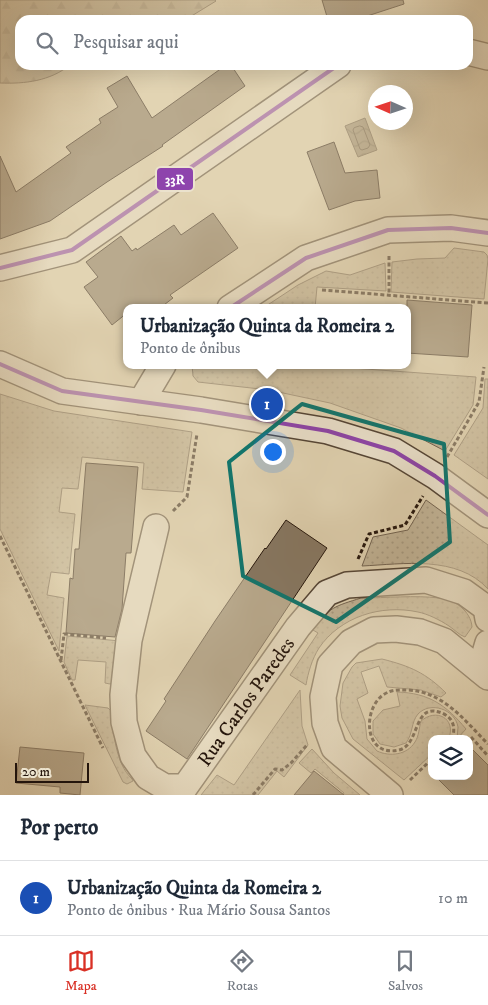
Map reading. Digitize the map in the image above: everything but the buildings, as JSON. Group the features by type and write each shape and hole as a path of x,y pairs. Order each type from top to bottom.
{"street":[{"path":"473,53 488,57"},
{"path":"0,268 72,250 331,70"},
{"path":"236,304 306,258 388,230 450,228 488,233"},
{"path":"0,364 62,390 328,431 394,451 436,476 488,515"},
{"path":"141,402 161,369"},
{"name":"Rua Carlos Paredes","path":"156,527 129,640 123,695 124,722 133,756 148,777 165,787 185,787 298,627 328,593 347,585 426,580 464,592 486,608 488,619"},
{"path":"398,790 334,748 325,723 323,697 330,666 351,642 374,630 396,629 420,632 444,641 484,673"},
{"path":"484,673 488,643"}],"path":[{"path":"389,263 389,295"},
{"path":"322,290 488,303"},
{"path":"448,455 479,402 481,377 484,367"},
{"path":"156,527 187,497 197,434"},
{"path":"357,561 369,534 405,525 422,497"},
{"path":"0,536 106,754"},
{"path":"61,660 64,634 129,640"},
{"path":"453,735 451,720 447,716 435,711 424,714 419,720 412,740 407,746 400,750 383,748 374,744 369,730 370,719 379,698 388,692 396,689 420,692 448,704 488,744"},
{"path":"254,795 275,768 282,770 291,763 325,723"},
{"path":"473,739 488,756"},
{"path":"398,790 428,763"}],"highlighted area":[{"path":"302,404 444,444 450,542 336,622 243,576 229,462"}],"green space":[{"path":"0,0 216,1 193,15 15,15 15,70 62,70 46,78 28,82 0,83"},
{"path":"454,248 484,252 487,255 484,299 391,292 392,262 445,258"},
{"path":"385,263 386,291 317,287 315,304 269,304 298,285 326,271 350,275"},
{"path":"192,369 365,369 476,377 473,405 445,451 401,428 330,403 269,390 198,382 193,376"},
{"path":"485,379 488,379 488,479 454,455 483,408"},
{"path":"0,394 54,411 192,432 183,492 142,489 144,463 82,457 78,489 62,488 59,512 75,514 69,574 51,572 47,595 64,598 59,651 0,529"},
{"path":"426,500 488,545 488,589 475,578 445,566 412,563 362,566 373,537 408,530"},
{"path":"430,597 445,599 456,603 465,611 469,616 472,627 465,637 442,622 422,613 390,610 362,615 338,628 319,648 309,671 306,685 290,675 318,633 313,630 323,616 333,608 361,598"},
{"path":"67,636 120,641 114,681 110,684 105,683 106,662 78,660 75,680 72,680 64,662"},
{"path":"382,659 401,664 432,680 446,693 441,697 421,690 387,687 379,666 361,672 368,693 357,699 365,721 367,739 377,751 387,754 398,754 408,750 416,740 421,721 427,717 438,715 447,720 450,725 449,735 428,735 428,758 404,780 353,739 342,718 340,706 343,683 356,663"},
{"path":"300,690 302,726 308,745 284,777 277,771 258,795 201,795 217,775 234,785"},
{"path":"397,692 428,698 444,707 466,729 461,735 457,735 458,727 452,716 441,709 429,708 423,710 416,717 406,743 394,747 380,744 373,734 373,721 383,710 400,706"},
{"path":"85,705 108,708 111,711 114,738 119,756 122,765 133,781 127,784 123,782"},
{"path":"312,749 334,773 360,795 343,795 344,793 315,769 311,773 299,763"}],"water":[{"path":"365,118 377,150 358,157 345,126"}],"transit line":[{"name":"33R","path":"0,268 72,250 331,70"},
{"name":"33R","path":"236,304 306,258 388,230 451,228 488,233"},
{"name":"33R","path":"0,364 62,391 201,410 328,431 394,451 435,476 488,515"}],"place":[{"name":"Urbanização Quinta da Romeira 2","path":"267,404"}]}
